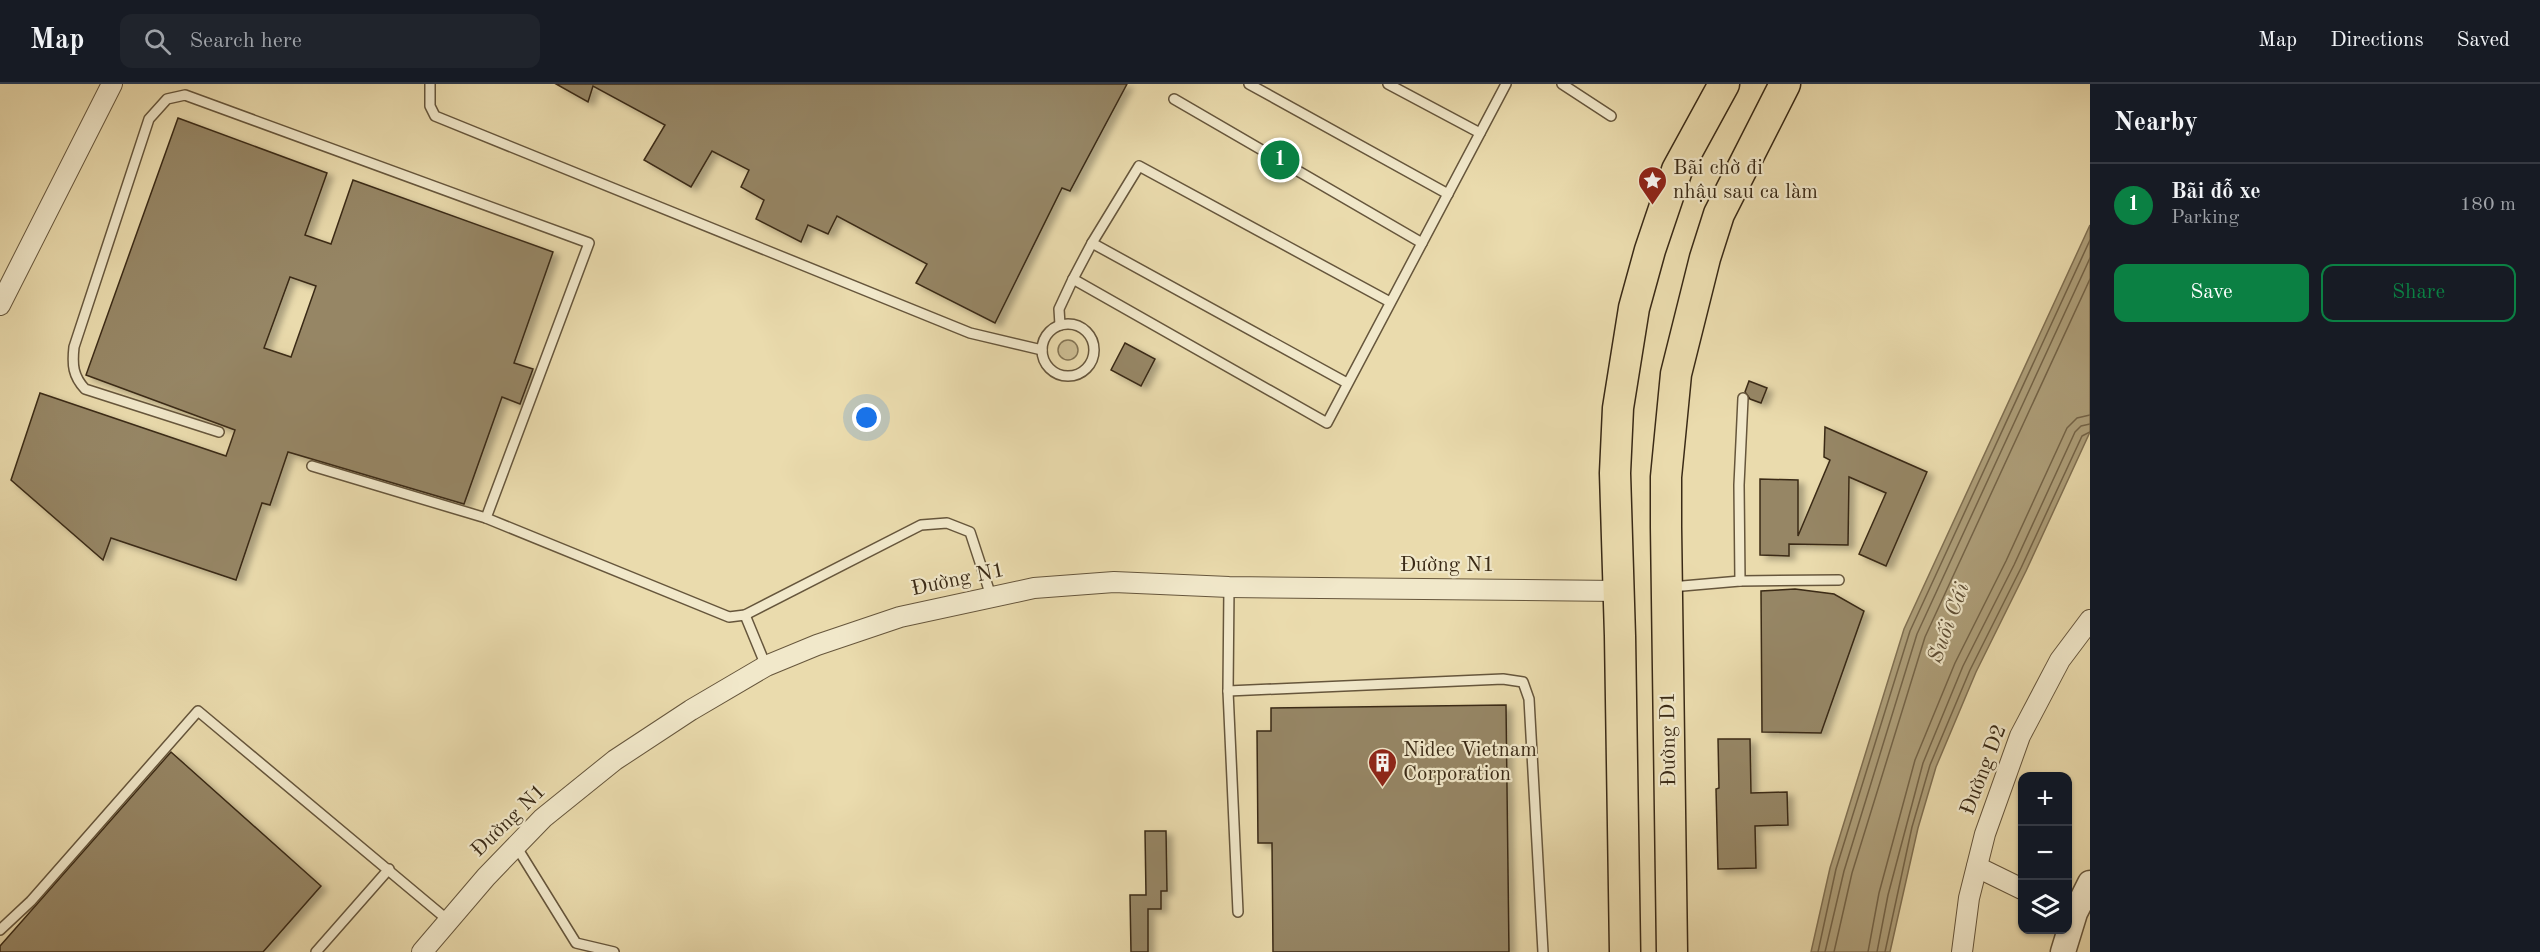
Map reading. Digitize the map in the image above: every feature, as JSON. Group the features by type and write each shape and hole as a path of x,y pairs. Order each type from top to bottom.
{"main road":[{"path":"1625,952 1621,650 1615,473 1618,408 1634,308 1650,250 1677,170 1724,84"},
{"name":"Đường D1","path":"1672,952 1666,477 1676,374 1705,258 1719,214 1785,84"},
{"path":"1619,591 1667,587"}],"street":[{"path":"0,305 112,84"},
{"name":"Đường N1","path":"422,952 486,876 543,818 615,760 691,710 766,666 818,645 900,617 1034,588 1114,582 1229,587 1619,591"},
{"name":"Đường D2","path":"1962,952 1969,898 1985,834 2020,736 2060,660 2090,620"},
{"path":"1977,867 2018,887"},
{"path":"2072,910 2090,883"},
{"path":"2063,952 2067,934"}],"lane":[{"path":"430,84 430,106 435,116 970,333 1042,350"},
{"path":"1249,84 1448,194"},
{"path":"1388,84 1480,133"},
{"path":"1074,279 1327,423 1506,84"},
{"path":"1562,84 1611,116"},
{"path":"219,432 85,389 76,379 72,364 74,347 149,119 167,99 185,95 589,243 486,518"},
{"path":"1174,99 1422,243"},
{"path":"1060,325 1059,309 1092,243 1139,166 1390,302"},
{"path":"1092,243 1347,383"},
{"path":"1060,325 1076,326 1089,335 1093,351 1088,366 1075,375 1059,375 1046,365 1042,350 1047,334 1060,325"},
{"path":"1740,581 1739,485 1743,398"},
{"path":"312,466 486,518 729,617 745,615 921,525 947,523 970,532 991,596"},
{"path":"1667,587 1740,581 1839,580"},
{"path":"1229,587 1228,691 1238,912"},
{"path":"745,615 766,666"},
{"path":"1228,691 1503,679 1523,682 1529,699 1543,952"},
{"path":"0,930 31,901 198,711 449,921"},
{"path":"516,846 576,944 612,951"},
{"path":"316,952 389,869"}],"shaded area":[{"path":"1068,340 1075,343 1078,350 1075,357 1068,360 1061,357 1058,350 1061,343"}],"water":[{"name":"Suối Cái","path":"2090,225 2090,432 2026,571 1976,672 1936,767 1918,828 1890,952 1811,952 1830,868 1904,629"}],"building":[{"path":"556,84 1127,84 1070,191 1062,188 995,323 916,283 927,264 837,216 828,234 808,225 801,242 756,219 764,200 741,187 749,170 712,151 691,187 644,160 665,125 593,86 588,102"},
{"path":"178,118 327,173 305,235 331,244 353,180 553,252 514,363 533,369 520,404 502,397 464,504 288,452 270,505 262,503 236,580 111,538 103,560 11,480 40,393 226,456 235,430 86,375","holes":["290,277 316,286 291,357 264,348"]},
{"path":"1125,343 1155,359 1141,386 1111,370"},
{"path":"1749,381 1767,388 1761,403 1750,399 1745,392"},
{"path":"1825,427 1927,472 1886,566 1859,554 1886,493 1849,477 1848,545 1789,544 1789,556 1760,555 1760,479 1798,480 1798,536 1830,460 1824,457"},
{"path":"1795,589 1834,594 1864,611 1821,733 1762,732 1761,591"},
{"name":"Nidec Vietnam Corporation","path":"1506,705 1509,952 1273,952 1272,843 1258,843 1257,731 1271,731 1271,708"},
{"path":"1718,739 1750,739 1751,793 1787,792 1788,825 1755,826 1756,868 1718,869 1716,789 1719,788"},
{"path":"171,752 321,886 263,952 0,952 0,946"},
{"path":"1145,831 1166,831 1167,891 1161,891 1161,909 1148,909 1148,952 1131,952 1130,895 1146,895"}],"place":[{"name":"Bãi đỗ xe","path":"1280,160"},
{"name":"Bãi chờ đi nhậu sau ca làm","path":"1652,206"},
{"name":"Nidec Vietnam Corporation","path":"1382,788"}]}
